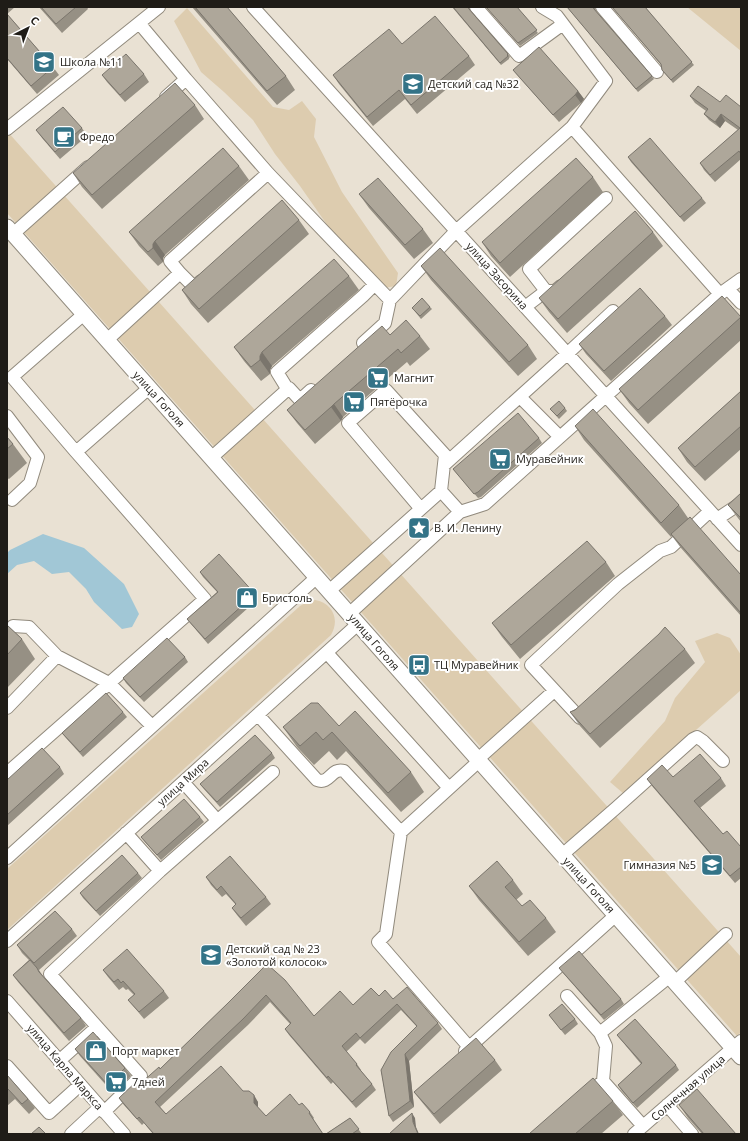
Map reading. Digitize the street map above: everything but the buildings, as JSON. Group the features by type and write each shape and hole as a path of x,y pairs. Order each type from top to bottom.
{"main road":[{"name":"улица Гоголя","path":"10,231 672,979 738,1048"}],"street":[{"path":"7,129 159,7"},
{"name":"улица Засорина","path":"253,7 741,545"},
{"path":"476,7 519,56 563,24"},
{"path":"357,348 385,323 390,300 456,231 572,127 606,82 557,16 542,7"},
{"path":"602,7 657,72"},
{"path":"139,23 268,173 289,201 390,300"},
{"path":"156,105 186,78"},
{"path":"572,127 724,291 741,303"},
{"path":"10,231 97,159"},
{"path":"212,271 194,287 170,261 268,173"},
{"path":"546,291 529,269 606,198"},
{"path":"107,340 180,272"},
{"path":"525,306 546,291 554,291 572,276"},
{"path":"441,491 460,512 484,504 724,291 741,280"},
{"path":"285,385 277,372 358,301 374,285"},
{"path":"444,465 568,354 613,311"},
{"path":"7,773 205,599 10,378 84,314"},
{"path":"211,458 289,388 300,400 317,385"},
{"path":"76,452 149,388"},
{"path":"329,591 421,509 441,491 445,455 386,390 348,423 421,509"},
{"path":"520,397 560,437"},
{"path":"7,416 38,457 30,483 12,500"},
{"path":"591,708 580,718 530,666 618,584 660,551 671,547 714,515 741,503"},
{"name":"улица Мира","path":"7,941 326,653 354,619 460,512"},
{"path":"7,858 317,577"},
{"path":"9,627 29,627 57,656 109,683 152,726"},
{"path":"326,653 449,788"},
{"path":"7,708 57,656"},
{"path":"469,1047 378,942 386,934 401,832 554,691"},
{"path":"258,715 317,780 326,780 336,771 344,771 401,832"},
{"path":"562,855 693,739 697,737 703,741 723,761"},
{"path":"71,1134 141,1076 50,974 160,871 272,772"},
{"path":"183,782 217,820"},
{"path":"126,833 160,871"},
{"path":"458,1057 616,915"},
{"path":"600,1033 672,979 726,934"},
{"path":"567,996 600,1033 606,1046 602,1081 581,1100"},
{"name":"улица Карла Маркса","path":"7,1001 124,1134"},
{"path":"59,1061 97,1027"},
{"name":"Солнечная улица","path":"638,1130 738,1048"},
{"path":"7,1066 49,1113 80,1085"},
{"path":"602,1081 638,1130"},
{"path":"667,1105 692,1134"}],"shaded area":[{"path":"687,7 741,7 741,51"},
{"path":"187,8 273,107 289,110 302,101 316,119 314,137 342,192 398,273 396,286 384,288 330,229 300,186 275,154 253,120 201,72 174,21"},
{"path":"7,131 741,957 741,1032 737,1036 7,213"},
{"path":"315,600 326,605 333,613 335,624 331,635 7,930 7,869 300,606"},
{"path":"717,633 730,638 741,655 741,690 624,794 610,782 665,721 675,698 705,662 695,641"}],"water":[{"path":"43,534 84,548 124,584 139,614 132,627 122,629 94,602 86,589 69,572 52,574 34,561 17,565 7,574 7,553 10,550"}],"place":[{"name":"Школа №11","path":"44,62"},
{"name":"Детский сад №32","path":"413,84"},
{"name":"Фредо","path":"64,137"},
{"name":"Магнит","path":"378,378"},
{"name":"Пятёрочка","path":"354,402"},
{"name":"Муравейник","path":"500,459"},
{"name":"В. И. Ленину","path":"419,528"},
{"name":"Бристоль","path":"247,598"},
{"name":"ТЦ Муравейник","path":"419,665"},
{"name":"Гимназия №5","path":"712,865"},
{"name":"Детский сад № 23 «Золотой колосок»","path":"211,955"},
{"name":"Порт маркет","path":"96,1051"},
{"name":"7дней","path":"116,1082"}]}
